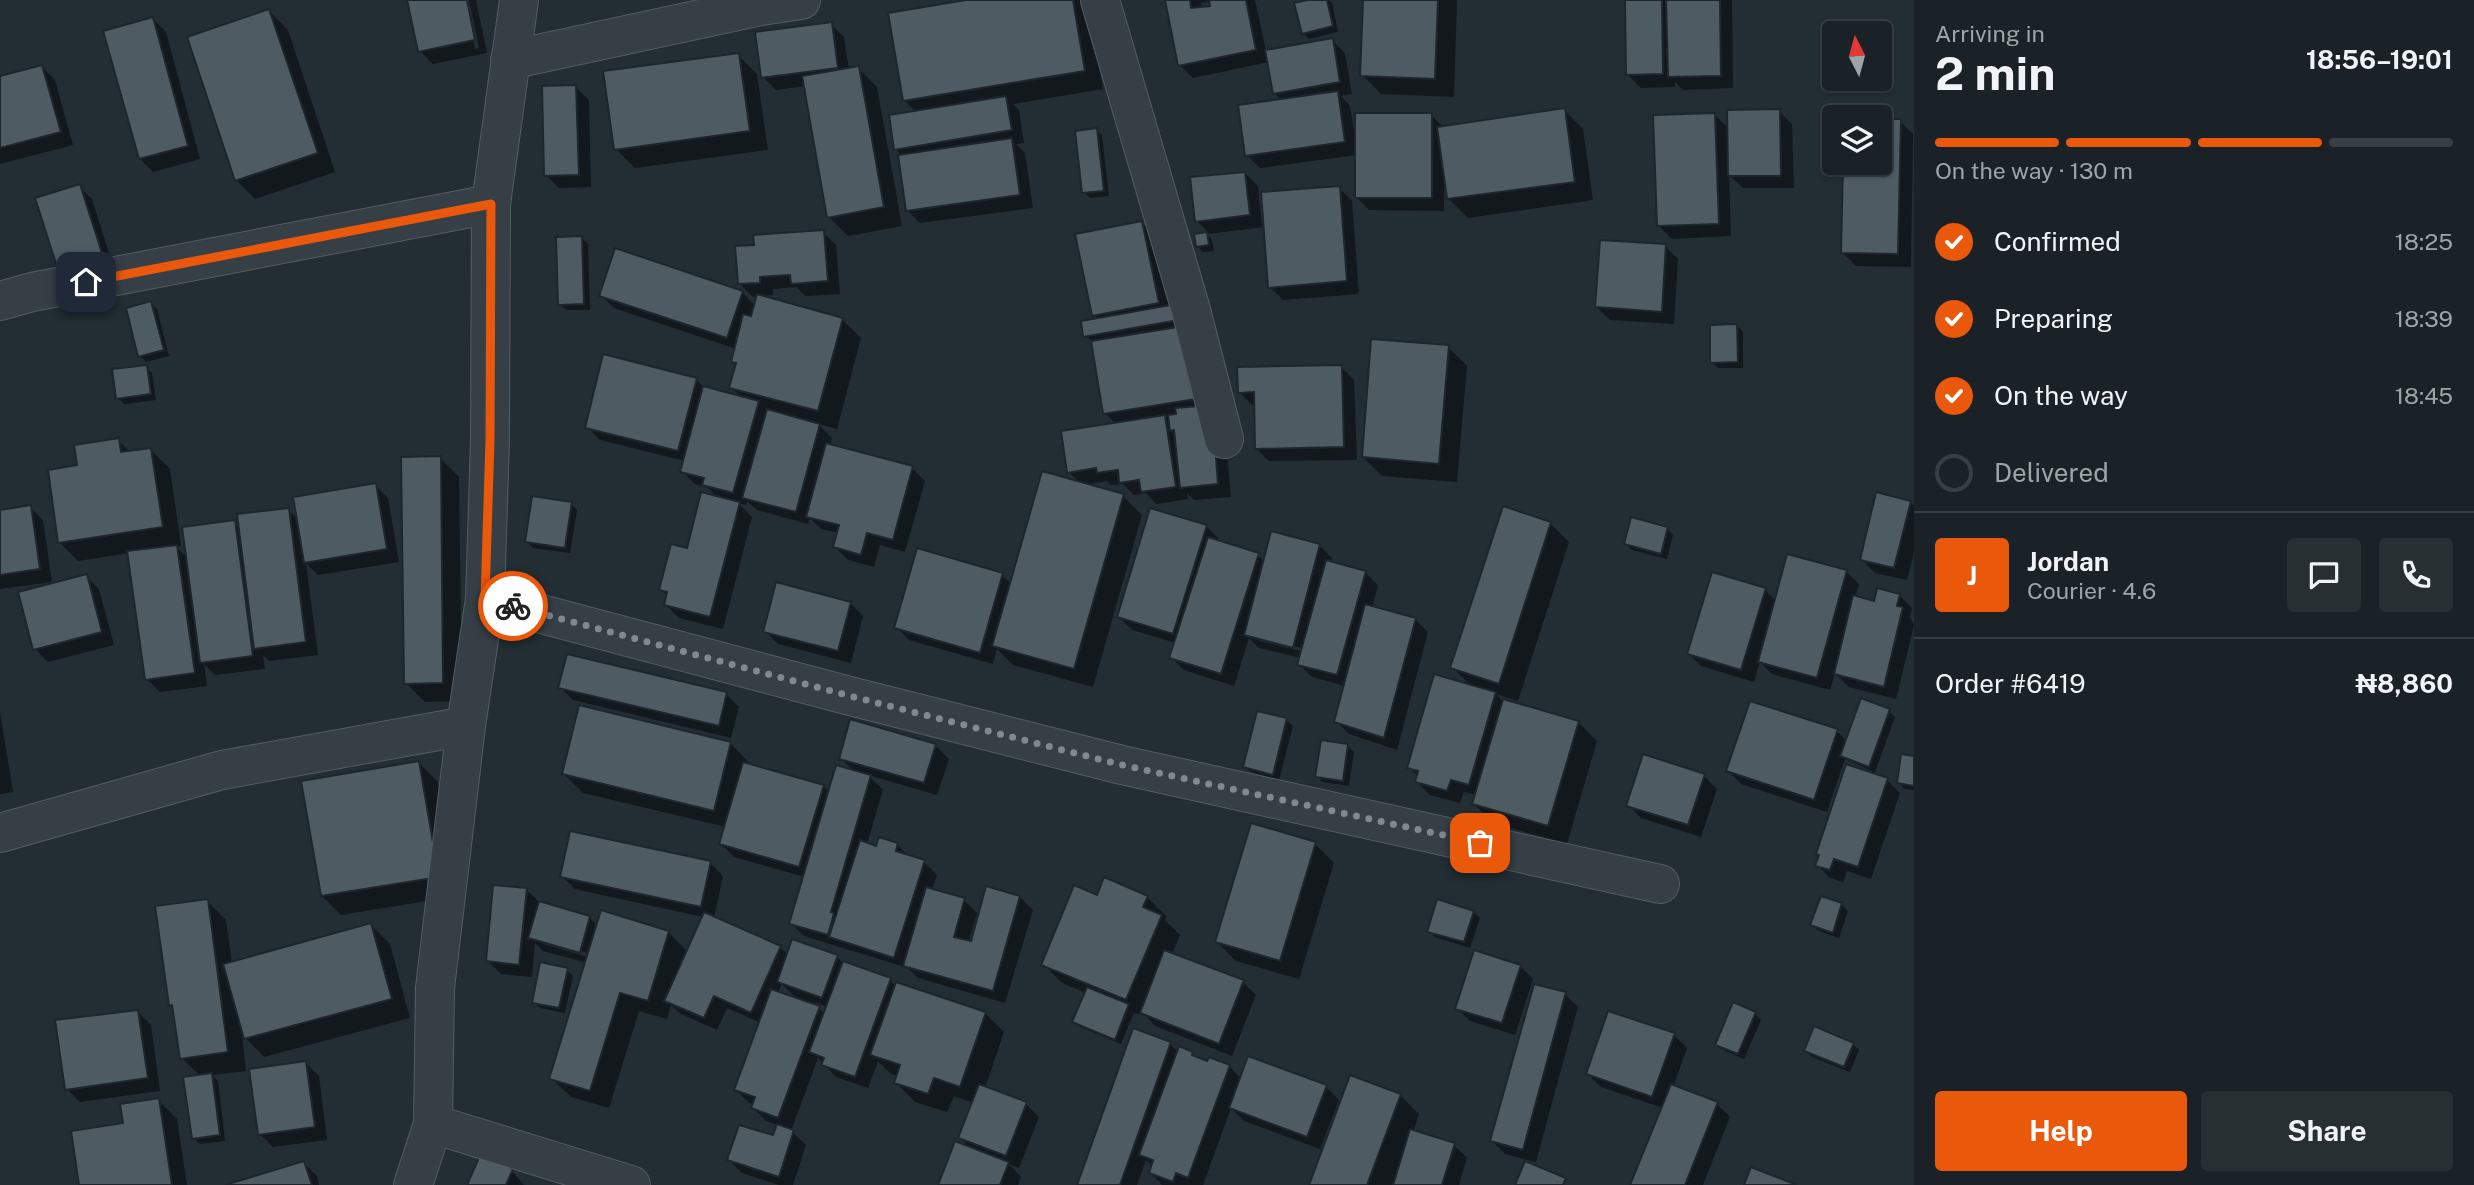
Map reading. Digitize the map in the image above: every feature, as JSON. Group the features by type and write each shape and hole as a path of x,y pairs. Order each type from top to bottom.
{"street":[{"path":"412,1185 433,1124 435,988 466,726 485,599 490,440 491,204 520,0"},
{"path":"510,60 761,6 801,0"},
{"path":"1100,0 1191,310 1224,439"},
{"path":"0,301 32,292 491,204"},
{"path":"485,599 1122,765 1660,884"},
{"path":"0,833 222,770 466,726"},
{"path":"433,1124 631,1185"}],"building":[{"path":"407,0 467,0 475,40 418,52"},
{"path":"966,0 1073,0 1085,71 903,101 888,13"},
{"path":"1165,0 1190,0 1191,8 1210,6 1209,0 1246,0 1256,50 1178,66"},
{"path":"1327,0 1333,26 1302,34 1294,3"},
{"path":"1363,0 1438,0 1435,79 1360,76"},
{"path":"1625,0 1662,0 1663,74 1626,75"},
{"path":"1666,0 1720,0 1721,76 1668,77"},
{"path":"269,9 318,153 235,181 187,37"},
{"path":"153,17 188,146 139,159 103,31"},
{"path":"832,22 838,68 761,78 755,32"},
{"path":"1333,38 1340,82 1273,94 1265,50"},
{"path":"739,53 750,131 614,150 603,71"},
{"path":"42,65 61,132 0,148 0,76"},
{"path":"859,66 884,207 827,218 802,76"},
{"path":"576,85 579,175 544,176 542,86"},
{"path":"1338,91 1345,142 1245,156 1238,105"},
{"path":"1006,96 1012,130 894,150 889,115"},
{"path":"1565,108 1575,182 1447,199 1437,127"},
{"path":"1780,109 1781,176 1728,176 1727,110"},
{"path":"1355,113 1432,113 1432,198 1355,198"},
{"path":"1715,113 1719,224 1657,226 1653,115"},
{"path":"1892,119 1901,119 1898,254 1841,253 1843,175 1892,175"},
{"path":"1097,128 1104,191 1082,193 1075,131"},
{"path":"1012,138 1020,195 906,211 898,155"},
{"path":"1245,172 1250,215 1195,222 1190,177"},
{"path":"80,184 103,256 58,270 35,198"},
{"path":"1340,186 1347,281 1268,288 1261,192"},
{"path":"1142,221 1159,303 1092,316 1075,234"},
{"path":"824,230 828,281 791,284 790,275 760,277 760,283 738,284 735,246 754,245 753,235"},
{"path":"1207,232 1209,245 1196,247 1194,234"},
{"path":"582,236 584,304 558,305 556,237"},
{"path":"1600,240 1666,244 1662,312 1595,307"},
{"path":"615,248 743,291 727,338 599,296"},
{"path":"757,294 843,318 818,411 729,388 736,363 731,362 743,314 751,316"},
{"path":"151,301 164,350 138,357 126,308"},
{"path":"1176,304 1179,320 1083,337 1081,321"},
{"path":"1737,324 1738,362 1710,363 1710,325"},
{"path":"1190,325 1202,398 1103,414 1091,341"},
{"path":"1371,339 1449,345 1439,464 1362,457"},
{"path":"603,354 697,378 678,451 585,428"},
{"path":"147,365 151,394 116,399 112,369"},
{"path":"1342,365 1344,447 1255,449 1254,392 1238,393 1237,367"},
{"path":"703,386 759,401 733,493 702,485 704,478 680,472"},
{"path":"1212,405 1218,484 1180,488 1174,430 1170,431 1168,415 1176,414 1175,408"},
{"path":"767,409 820,424 796,512 742,498"},
{"path":"1165,415 1176,487 1141,492 1139,480 1119,483 1118,470 1097,473 1096,468 1067,473 1061,431"},
{"path":"119,438 121,452 151,448 163,527 58,543 48,470 77,465 74,445"},
{"path":"826,443 913,466 893,540 867,533 861,555 833,547 839,525 806,517"},
{"path":"441,456 443,683 404,684 401,457"},
{"path":"1042,471 1124,494 1074,669 992,646"},
{"path":"376,483 387,549 304,563 293,497"},
{"path":"701,492 740,502 710,617 664,605 667,592 659,590 671,544 687,548"},
{"path":"1876,492 1911,501 1894,568 1860,560"},
{"path":"532,496 572,502 565,548 525,542"},
{"path":"31,505 40,569 0,575 0,510"},
{"path":"1503,506 1551,522 1499,684 1450,668"},
{"path":"289,508 306,642 254,649 237,514"},
{"path":"1150,508 1207,525 1173,634 1117,617"},
{"path":"1631,517 1668,527 1661,554 1624,544"},
{"path":"235,520 253,656 200,663 182,527"},
{"path":"1271,531 1320,544 1293,648 1244,635"},
{"path":"1208,537 1259,553 1221,674 1169,658"},
{"path":"177,545 195,673 145,680 127,551"},
{"path":"917,548 1003,573 980,653 894,628"},
{"path":"1787,554 1847,570 1817,678 1758,662"},
{"path":"1326,560 1366,571 1337,675 1297,665"},
{"path":"1712,572 1766,588 1741,670 1687,654"},
{"path":"87,574 102,632 33,650 18,592"},
{"path":"776,582 851,602 838,651 763,632"},
{"path":"1877,588 1900,594 1897,606 1903,607 1884,687 1834,674 1853,595 1874,601"},
{"path":"1365,604 1416,618 1384,738 1334,722"},
{"path":"567,654 727,692 719,726 558,688"},
{"path":"1434,674 1496,692 1469,785 1451,780 1447,791 1415,782 1418,771 1407,768"},
{"path":"1861,698 1890,709 1869,767 1840,756"},
{"path":"1503,699 1579,721 1548,826 1472,804"},
{"path":"1750,701 1838,729 1814,800 1726,771"},
{"path":"579,705 731,742 714,811 562,774"},
{"path":"1257,711 1287,718 1273,775 1243,767"},
{"path":"850,719 936,744 924,783 839,759"},
{"path":"1321,740 1348,744 1343,781 1315,777"},
{"path":"1643,754 1705,774 1688,825 1626,806"},
{"path":"1901,754 1914,756 1914,786 1897,783"},
{"path":"419,761 439,877 321,896 301,781"},
{"path":"743,762 824,785 799,867 719,844"},
{"path":"1846,764 1888,778 1858,867 1834,859 1830,870 1815,866 1819,855 1816,854"},
{"path":"836,765 871,775 831,912 834,913 828,935 789,924"},
{"path":"1251,823 1316,842 1280,961 1215,942"},
{"path":"570,831 711,861 701,907 560,877"},
{"path":"879,837 898,843 896,851 925,860 894,958 829,937 860,840 876,846"},
{"path":"1104,877 1148,896 1143,907 1162,915 1126,1000 1041,965 1074,885 1097,895"},
{"path":"493,885 527,888 519,965 486,961"},
{"path":"986,886 1020,896 993,991 903,966 926,887 965,898 954,937 971,941"},
{"path":"1821,896 1842,903 1833,933 1810,925"},
{"path":"208,899 228,1052 180,1059 172,1005 169,1006 155,906"},
{"path":"1437,899 1474,911 1464,942 1427,932"},
{"path":"539,901 590,916 580,953 528,938"},
{"path":"601,910 669,931 648,1001 620,993 590,1091 549,1079"},
{"path":"704,912 781,946 751,1013 714,996 704,1018 664,1001"},
{"path":"371,923 392,999 244,1039 223,964"},
{"path":"792,939 838,955 822,998 777,982"},
{"path":"1164,950 1244,980 1219,1044 1140,1013"},
{"path":"1474,950 1521,965 1502,1023 1455,1009"},
{"path":"843,961 891,978 855,1077 821,1065 824,1058 809,1052"},
{"path":"540,962 568,968 559,1008 532,1003"},
{"path":"896,982 986,1012 960,1087 934,1078 928,1094 894,1083 900,1065 870,1055"},
{"path":"1534,984 1566,992 1523,1150 1490,1141"},
{"path":"1087,987 1129,1004 1115,1040 1072,1022"},
{"path":"771,989 820,1006 778,1118 751,1108 755,1097 734,1090"},
{"path":"1733,1002 1756,1012 1738,1054 1715,1045"},
{"path":"138,1010 148,1078 65,1090 55,1020"},
{"path":"1608,1011 1675,1033 1652,1097 1586,1074"},
{"path":"1814,1026 1854,1043 1844,1067 1804,1051"},
{"path":"1133,1028 1171,1042 1120,1185 1077,1185"},
{"path":"1179,1046 1207,1061 1209,1057 1230,1065 1188,1178 1176,1173 1173,1182 1149,1173 1153,1160 1139,1155"},
{"path":"1248,1056 1327,1085 1307,1137 1229,1108"},
{"path":"306,1061 315,1127 258,1135 249,1069"},
{"path":"212,1073 220,1135 192,1139 183,1077"},
{"path":"1350,1075 1401,1094 1367,1185 1309,1185"},
{"path":"979,1084 1027,1102 1006,1156 958,1138"},
{"path":"1671,1084 1718,1102 1685,1185 1630,1185"},
{"path":"159,1098 172,1185 79,1185 71,1131 123,1123 120,1104"},
{"path":"777,1124 794,1130 779,1177 727,1160 739,1125 773,1135"},
{"path":"1410,1129 1455,1143 1442,1185 1393,1185"},
{"path":"955,1141 1009,1162 1000,1185 938,1185"},
{"path":"480,1155 513,1169 506,1185 467,1185"},
{"path":"304,1161 312,1185 225,1185"},
{"path":"1525,1161 1566,1178 1563,1185 1515,1185"},
{"path":"1751,1167 1797,1185 1744,1185"}],"way so far":[{"path":"513,606 1122,765 1480,843"}],"route":[{"path":"86,282 491,204 490,440 485,599 513,606"}]}
